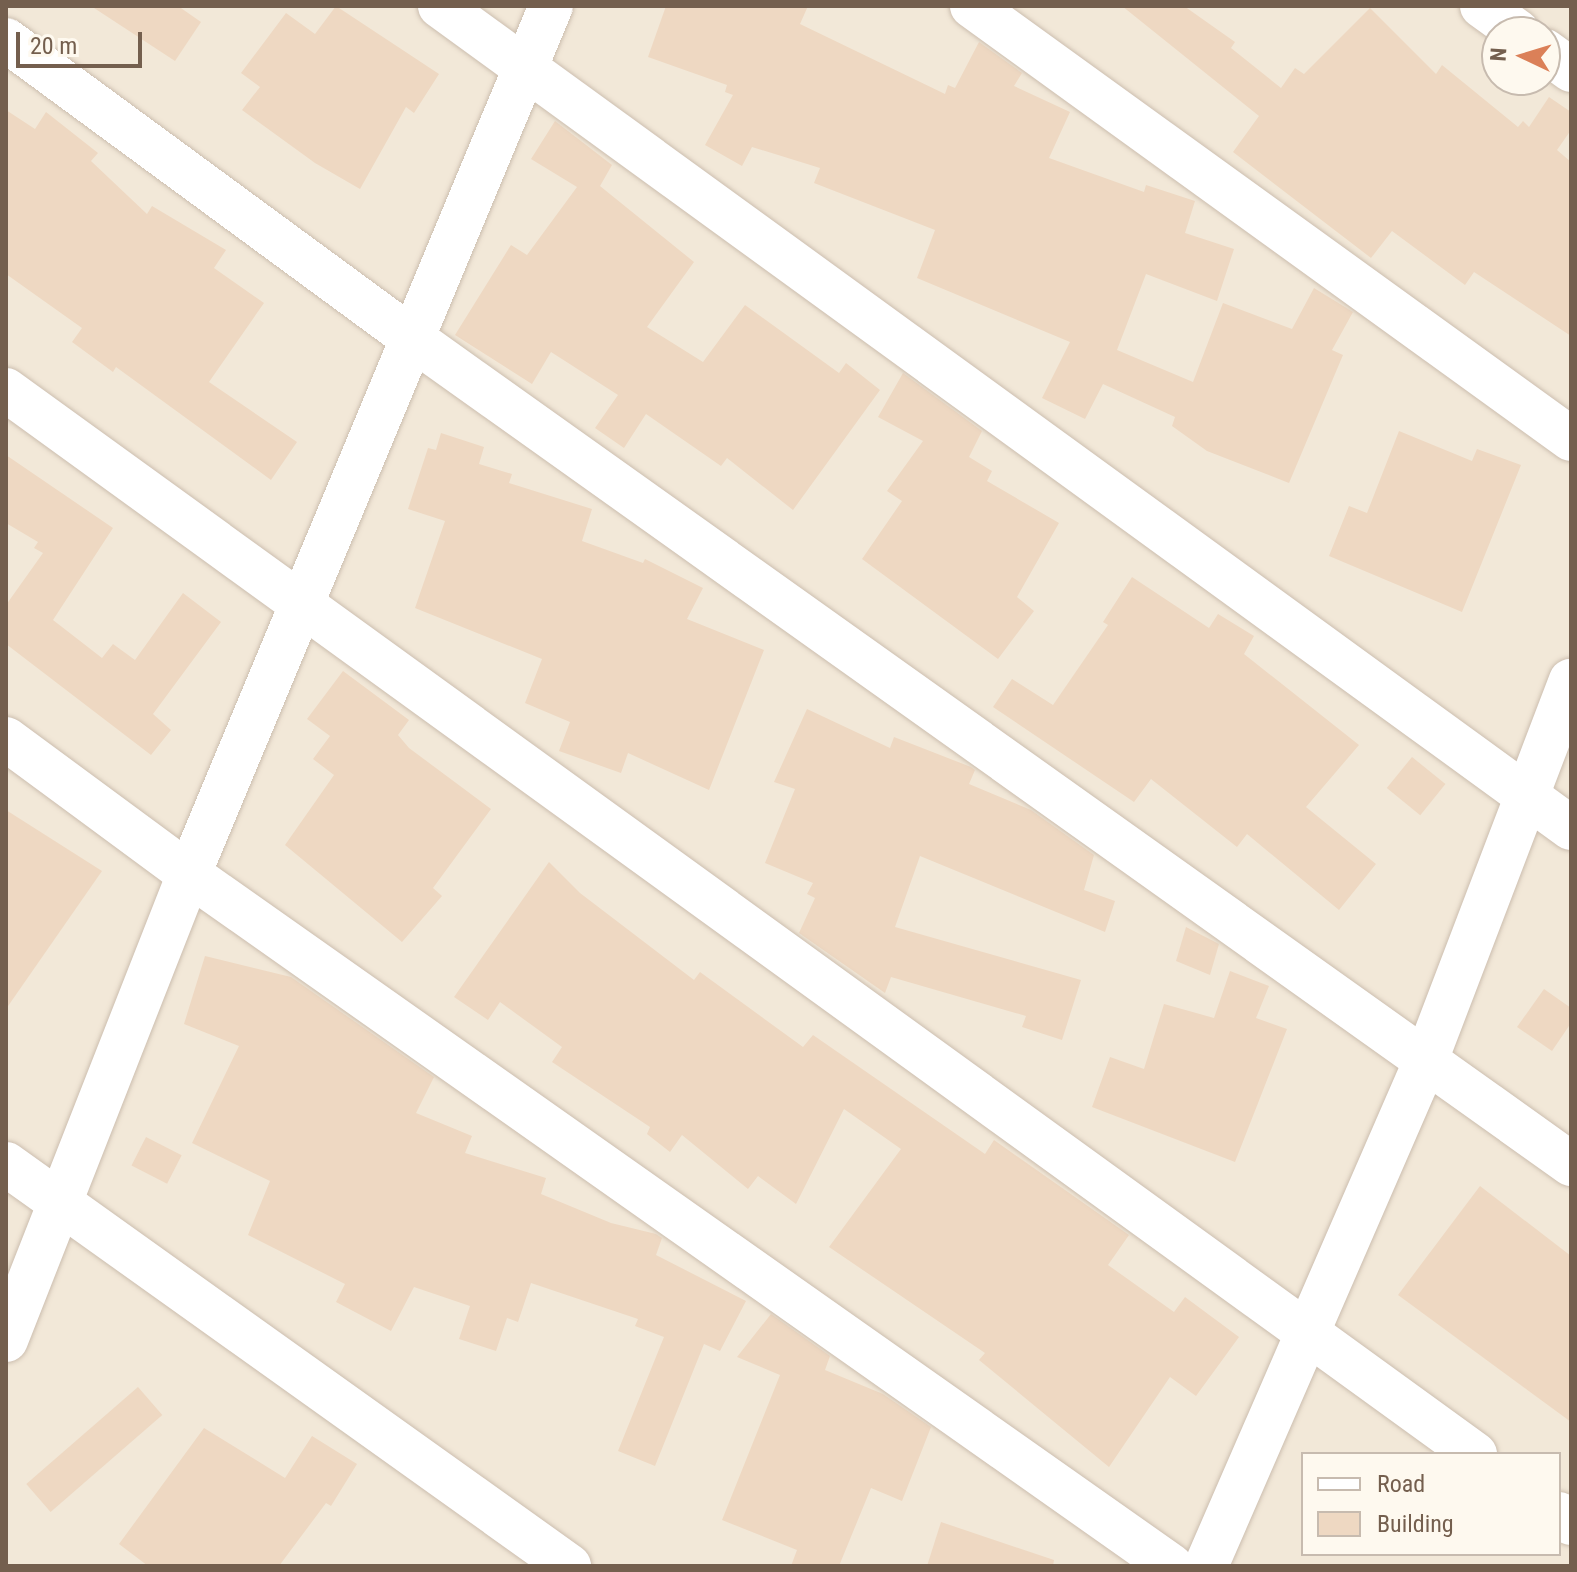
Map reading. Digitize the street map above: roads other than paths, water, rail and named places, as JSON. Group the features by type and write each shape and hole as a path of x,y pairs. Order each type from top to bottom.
{"street":[{"path":"440,6 1571,828"},
{"path":"6,1340 189,874 300,602 409,336 551,6"},
{"path":"972,6 1571,439"},
{"path":"6,40 409,336 1571,1164"},
{"path":"6,390 1472,1452"},
{"path":"1206,1566 1310,1335 1426,1060 1524,794 1571,681"},
{"path":"6,739 189,874 1171,1566"},
{"path":"6,1164 569,1566"}]}
